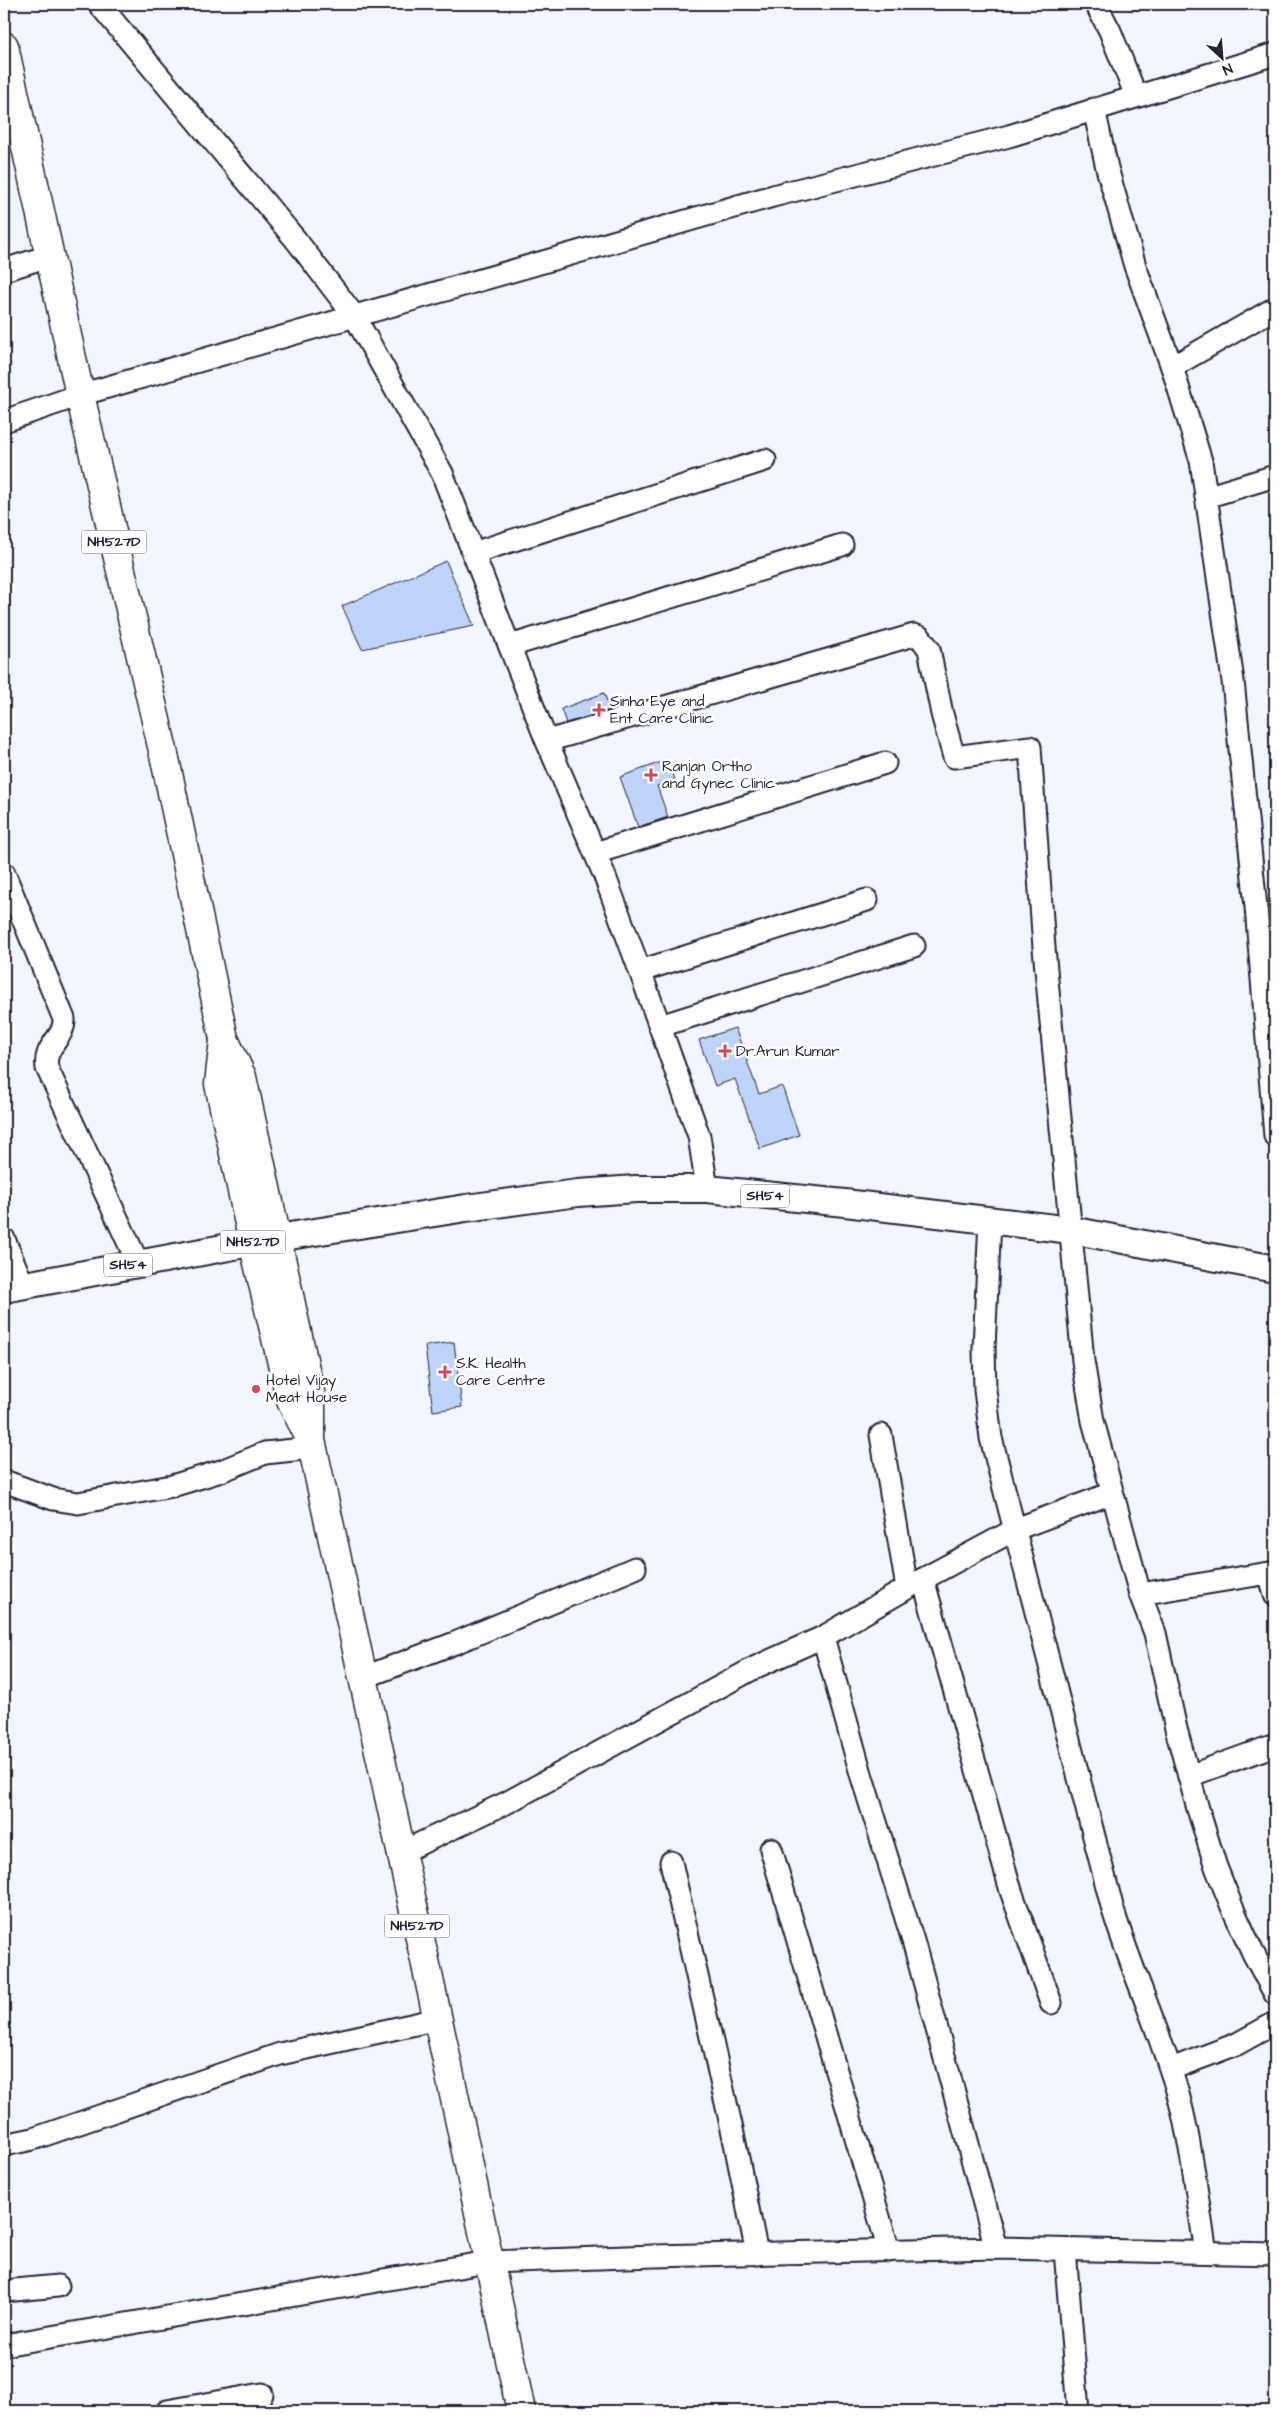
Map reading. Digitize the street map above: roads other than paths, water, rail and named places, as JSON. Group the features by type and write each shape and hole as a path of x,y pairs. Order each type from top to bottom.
{"highway":[{"name":"NH527D","path":"4,46 80,394 165,759 224,1039 242,1077 265,1240 311,1398 312,1444 400,1853 438,2019 521,2411"}],"main road":[{"name":"SH54","path":"13,1287 265,1240 578,1193 636,1189 707,1190 1071,1230 1275,1269"}],"street":[{"path":"99,4 296,240 355,317 442,473 547,741 595,853 640,971 699,1136 707,1190"},
{"path":"1096,4 1110,31 1136,96"},
{"path":"4,421 80,394 355,317 772,196 1010,136 1275,54"},
{"path":"1094,109 1107,168 1135,266 1172,367 1201,461 1234,691 1256,907 1275,1136"},
{"path":"4,270 49,256"},
{"path":"1172,367 1275,308"},
{"path":"472,553 765,460"},
{"path":"1206,497 1275,476"},
{"path":"510,646 842,545"},
{"path":"547,741 914,635 920,637 930,649 942,714 954,757 1030,747 1044,948 1083,1361 1093,1421 1140,1594 1156,1633 1176,1729 1216,1867 1253,1953 1275,1994"},
{"path":"595,853 885,763"},
{"path":"4,873 64,1019 62,1031 46,1055 47,1068 138,1263"},
{"path":"640,971 868,900"},
{"path":"660,1026 914,946"},
{"path":"990,1220 984,1348 985,1390 997,1464 1016,1529 1113,1910 1170,2069 1185,2123 1206,2252"},
{"path":"4,1239 13,1287"},
{"path":"881,1435 915,1583 1011,1891 1051,2003"},
{"path":"4,1481 53,1499 78,1503 172,1486 221,1471 265,1452 312,1444"},
{"path":"400,1853 508,1802 756,1667 823,1637 915,1583 1016,1529 1112,1493"},
{"path":"362,1678 455,1643 635,1568"},
{"path":"1140,1594 1269,1573 1275,1595"},
{"path":"823,1637 861,1774 914,1944 996,2248"},
{"path":"1189,1776 1275,1745"},
{"path":"772,1849 889,2251"},
{"path":"671,1862 734,2138 757,2254"},
{"path":"4,2145 33,2139 280,2054 438,2019"},
{"path":"1170,2069 1237,2044 1275,2023"},
{"path":"4,2345 488,2262 996,2248 1275,2254"},
{"path":"1065,2250 1078,2411"},
{"path":"4,2291 58,2286"},
{"path":"167,2411 262,2394"}],"place":[{"name":"Sinha Eye and Ent Care Clinic","path":"599,710"},
{"name":"Ranjan Ortho and Gynec Clinic","path":"651,775"},
{"name":"Dr.Arun Kumar","path":"725,1051"},
{"name":"S.K. Health Care Centre","path":"445,1372"},
{"name":"Hotel Vijay Meat House","path":"256,1389"}]}
